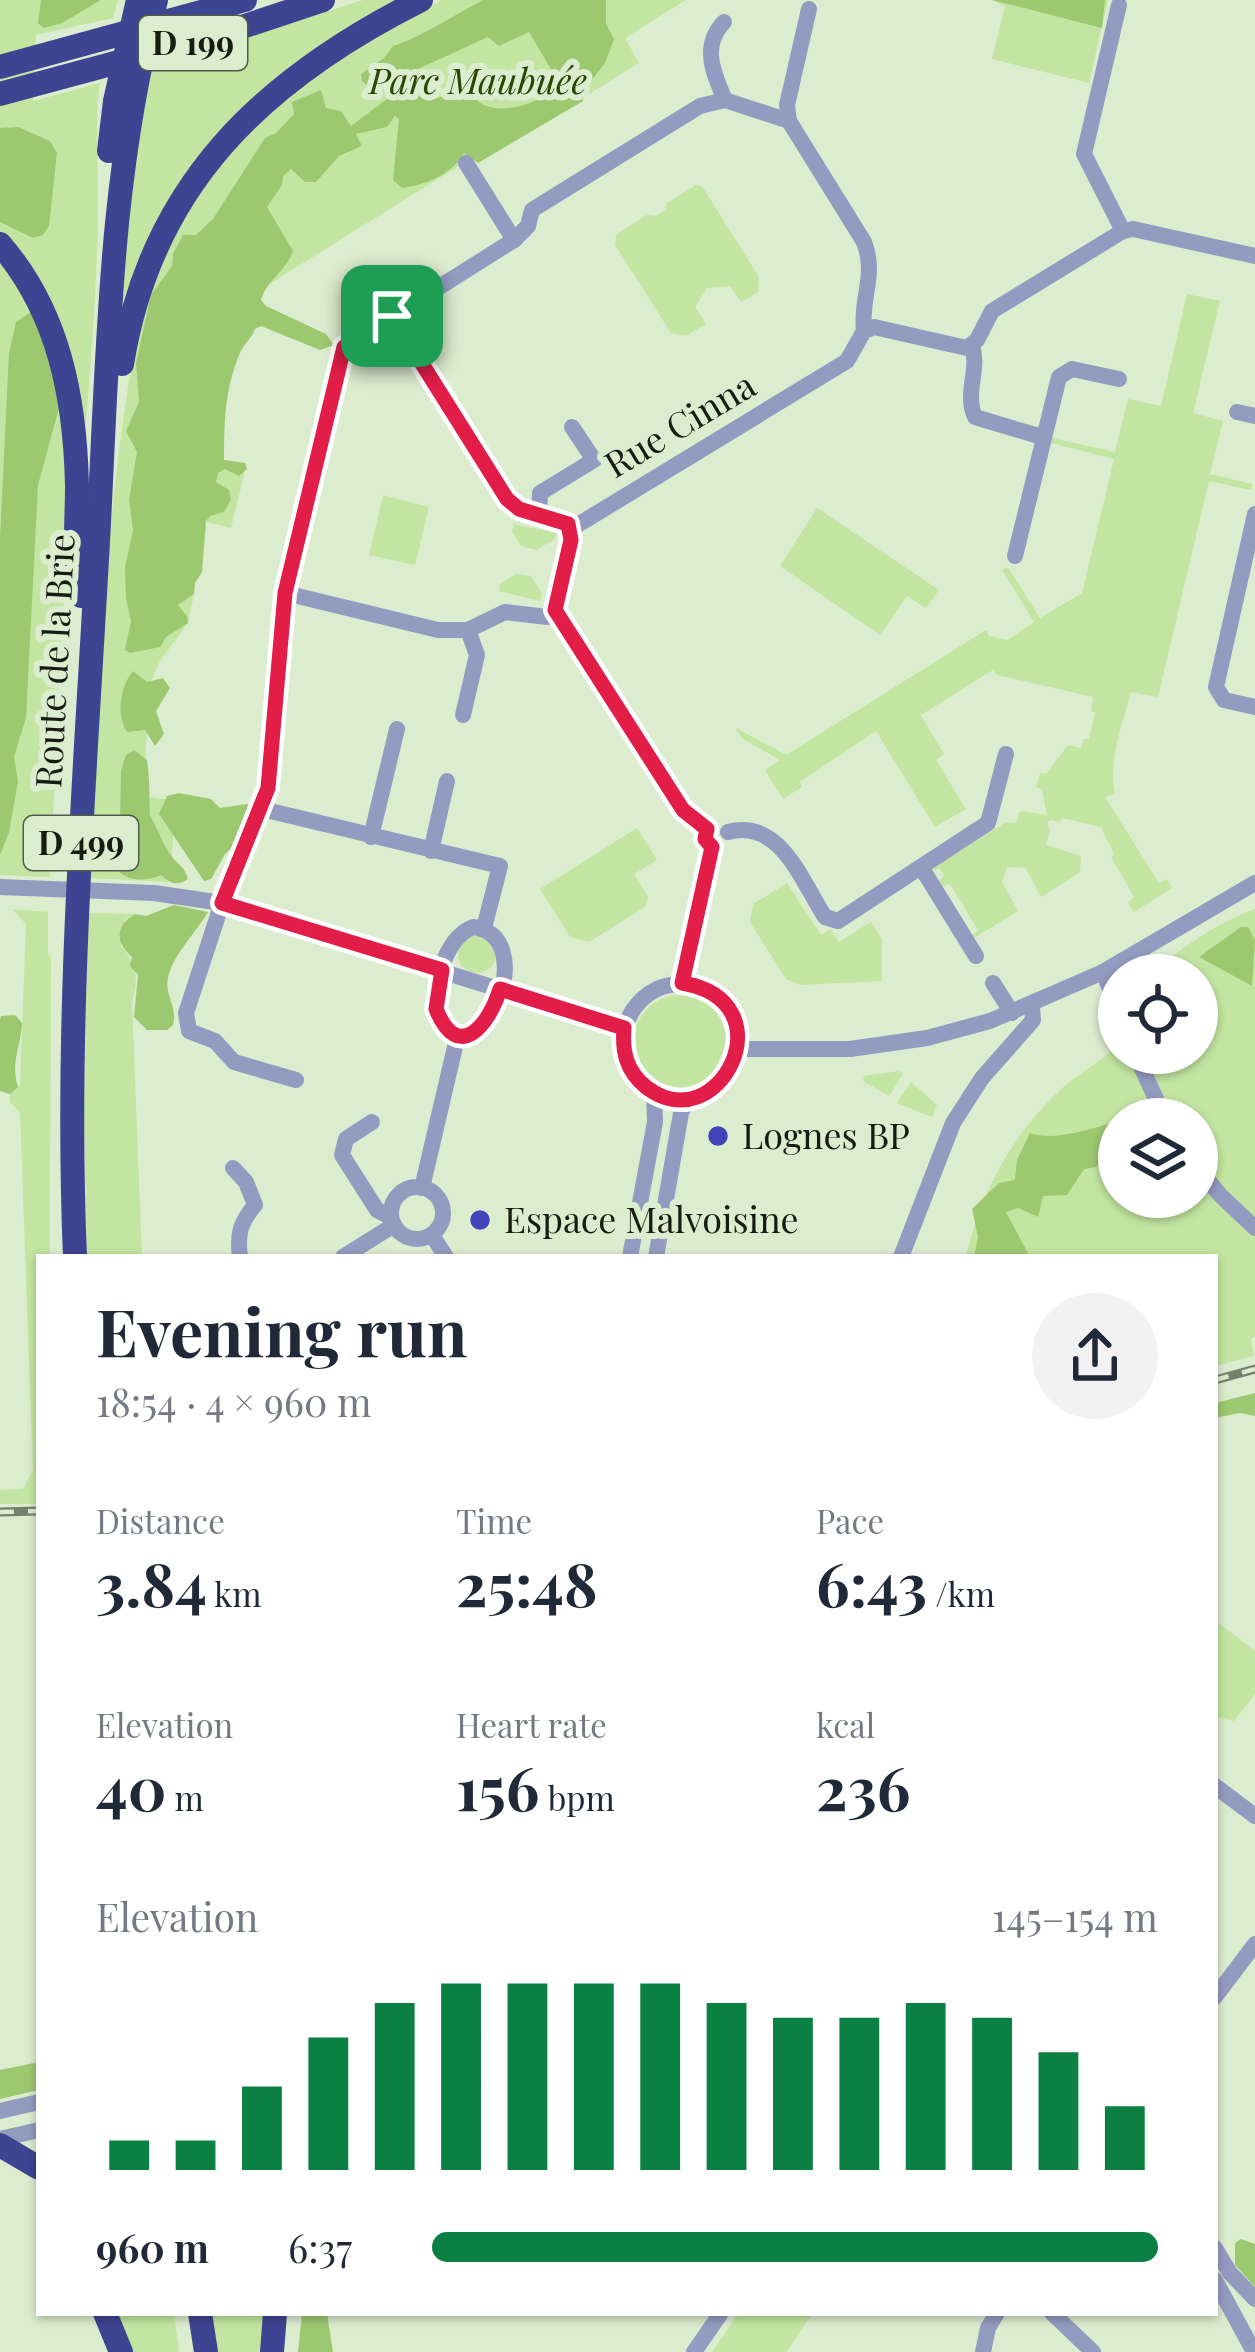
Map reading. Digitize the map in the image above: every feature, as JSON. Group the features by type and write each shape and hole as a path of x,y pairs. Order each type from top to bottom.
{"highway":[{"path":"81,596 105,188 139,0"},
{"path":"105,430 124,98 156,0"},
{"name":"D 199","path":"0,94 58,67 245,0"},
{"name":"D 199","path":"0,68 58,67 215,36 323,0"},
{"path":"105,430 117,402 128,329 144,276 193,181 265,98 337,46 421,0"},
{"path":"0,244 31,287 59,348 68,385 76,482 74,564 81,596"},
{"name":"Route de la Brie","path":"75,1254 77,912 105,430"},
{"name":"Route de la Brie","path":"60,1254 62,914 81,596"},
{"path":"0,2142 36,2166"},
{"path":"106,2316 121,2352"},
{"path":"184,2316 190,2352"},
{"path":"200,2316 206,2352"},
{"path":"272,2352 275,2316"}],"street":[{"path":"1119,5 1084,154 1123,231"},
{"path":"809,9 787,105 789,121 872,261 863,331 874,328 962,349 972,346 992,311 1123,231 1145,230 1255,256"},
{"path":"724,22 713,34 710,65 725,100"},
{"path":"296,1080 234,1062 214,1041 189,1031 186,1013 270,776 285,593 344,347 514,241 528,226 532,210 700,106 725,100 789,121"},
{"path":"466,163 514,241"},
{"path":"285,593 438,630 468,630 505,611 547,617 555,610 571,529 564,519 519,509 507,499 392,316"},
{"name":"Rue Cinna","path":"571,529 847,361 863,331"},
{"path":"972,346 976,358 969,399 975,417 1042,436"},
{"path":"1015,556 1055,383 1072,369 1120,379"},
{"path":"539,514 540,493 594,460 572,427"},
{"path":"1255,514 1216,687 1224,700 1255,707"},
{"path":"555,610 683,810 709,838 726,843 728,832 752,828 776,840 831,921 838,921 988,824 1006,754"},
{"path":"463,716 477,656 468,630"},
{"path":"371,837 397,729"},
{"path":"431,850 447,781"},
{"path":"262,808 500,866 484,928"},
{"path":"682,983 709,838"},
{"path":"921,867 976,956"},
{"path":"1134,954 1255,884"},
{"path":"2,887 182,895 222,903 624,1028"},
{"path":"484,928 493,932 503,948 500,989 485,1024 470,1035 458,1034 448,1030 436,1009 442,970 463,930 484,928"},
{"path":"738,1049 850,1049 927,1038 1032,1006 1098,974"},
{"path":"682,983 712,993 724,1004 733,1017 738,1049 721,1082 687,1098 654,1092 632,1072 625,1058 624,1028 639,1000 666,985 682,983"},
{"path":"993,983 1012,1013"},
{"path":"902,1254 953,1124 982,1078 1033,1020 1032,1006"},
{"path":"422,1188 458,1034"},
{"path":"631,1254 655,1122 654,1092"},
{"path":"657,1254 687,1098"},
{"path":"347,1254 392,1221 400,1193 422,1188 433,1192 442,1206 442,1222 424,1238 406,1237 392,1221 377,1210 341,1155 346,1138 372,1122"},
{"path":"233,1168 246,1182 255,1205 242,1221 240,1254"},
{"path":"1218,1192 1255,1228"},
{"path":"432,1234 444,1254"},
{"path":"1218,1788 1255,1816"},
{"path":"1218,1993 1255,1944"},
{"path":"0,2111 36,2103"},
{"path":"0,2142 36,2131"},
{"path":"1218,2253 1255,2299"},
{"path":"1218,2286 1254,2352"},
{"path":"694,2352 719,2316"},
{"path":"983,2352 995,2316"},
{"path":"1055,2316 1093,2352"}],"green space":[{"path":"0,0 118,0 113,18 36,35 33,101 100,83 96,268 85,434 47,337 66,448 65,576 50,877 0,875"},
{"path":"41,0 101,0 44,28 38,23"},
{"path":"363,0 407,0 218,140 119,345 122,246 151,68"},
{"name":"Parc Maubuée","path":"442,0 686,0 625,38 639,63 478,163 473,157 247,298 225,376 224,460 246,467 231,528 198,520 188,623 160,661 150,684 143,796 177,801 169,882 90,878 100,644 118,458 140,328 169,247 216,168 264,116 349,52"},
{"name":"Parc Maubuée","path":"483,0 606,0 606,24 614,39 605,63 585,89 583,101 478,163 464,153 446,173 429,181 402,188 393,180 399,119 395,116 387,127 356,134 362,146 339,156 316,182 305,182 291,169 283,176 267,207 293,251 261,300 326,334 334,345 320,350 261,326 255,329 235,366 225,418 224,460 245,463 247,469 239,476 225,469 218,473 216,482 229,490 231,500 224,512 206,521 202,572 194,594 178,605 188,623 166,637 160,647 130,653 125,650 131,621 125,567 133,530 129,500 137,452 126,431 139,402 136,363 151,295 172,266 183,235 196,235 213,219 265,138 294,114 292,102 321,90 326,108 341,111 351,126 407,84 424,87 434,99 467,90 482,104 501,108 523,105 553,90 559,83 529,32 499,46 488,37 383,85 370,87 362,81 361,74 393,46"},
{"path":"992,0 1108,0 1089,83 992,59 1005,6"},
{"path":"992,0 1105,0 1102,28"},
{"path":"18,127 50,141 57,153 49,226 33,238 0,222 0,128"},
{"path":"696,185 702,186 759,277 758,292 741,302 730,286 707,288 695,307 706,324 686,336 671,333 615,245 616,235 647,215 656,216"},
{"path":"1187,294 1220,301 1193,413 1223,421 1210,474 1252,484 1251,490 1209,481 1158,697 1131,692 1115,755 1115,794 1105,797 1159,883 1167,879 1172,888 1134,912 1128,902 1134,897 1111,857 1114,854 1101,827 1051,820 1046,845 1081,856 1080,872 1041,897 1026,868 1007,867 1002,882 1018,911 974,938 978,930 950,884 942,887 938,881 944,876 940,868 932,868 1006,822 1016,823 1020,811 1047,815 1042,789 1036,787 1040,773 1046,774 1068,745 1081,748 1084,739 1089,739 1093,697 997,675 993,670 921,715 944,754 936,760 966,809 935,827 876,731 800,782 802,787 783,799 765,770 780,760 741,738 736,728 786,755 986,630 989,636 1007,640 1034,622 1002,570 1008,567 1040,618 1082,593 1114,459 1051,443 1052,438 1115,452 1128,399 1161,406"},
{"path":"33,311 62,397 38,485 26,718 14,757 18,782 9,832 0,855 0,538 9,353 16,322"},
{"path":"383,495 429,507 415,565 369,555"},
{"path":"817,508 939,590 926,608 907,596 880,635 780,566"},
{"path":"514,524 556,533 555,539 536,550 521,546 512,531"},
{"path":"516,574 531,576 542,594 540,601 499,591 500,584"},
{"path":"133,671 147,682 163,678 170,688 156,711 164,734 155,746 145,730 127,732 121,717 125,685"},
{"path":"134,750 147,760 150,816 186,874 188,879 180,883 161,875 139,880 119,872 121,771 126,755"},
{"path":"179,793 211,799 220,808 247,804 252,808 238,842 211,879 204,881 159,814 167,796"},
{"path":"637,828 657,860 634,874 648,897 645,907 589,942 570,937 540,889"},
{"path":"787,883 821,935 830,929 839,942 871,922 882,939 882,981 800,985 786,979 750,922 753,904"},
{"path":"174,905 208,912 171,969 167,984 173,1025 167,1030 147,1030 134,1017 138,975 120,940 121,929 135,914 146,916"},
{"path":"12,909 48,912 50,1254 36,1254 36,1504 0,1504 0,1490 23,1489 33,1470 20,1113 10,1102 10,1094 20,1085 26,924"},
{"path":"1255,909 1254,1356 1218,1365 1218,1254 967,1254 989,1187 1013,1145 1061,1089 1098,1061 1098,1074 1218,1074 1218,954 1175,954"},
{"path":"88,913 135,914 126,919 121,946 136,979 132,1002 142,1254 87,1254"},
{"path":"1241,927 1248,927 1255,940 1252,986 1218,967 1218,954 1203,954"},
{"path":"477,935 490,941 496,954 490,967 477,973 464,967 458,954 464,941"},
{"path":"680,995 712,1009 726,1041 712,1073 680,1087 648,1073 634,1041 648,1009"},
{"path":"15,1015 22,1023 15,1062 18,1087 10,1094 0,1091 0,1020"},
{"path":"903,1074 889,1096 863,1081 864,1076"},
{"path":"911,1082 937,1105 932,1117 897,1103"},
{"path":"1098,1127 1098,1165 1084,1169 1067,1195 1043,1196 1038,1217 1018,1208 1006,1212 1028,1254 975,1254 978,1237 972,1209 999,1183 1015,1180 1017,1160 1030,1133 1057,1136"},
{"path":"1255,1393 1255,1416 1218,1417 1218,1402"},
{"path":"1218,1622 1255,1651 1255,1694 1234,1721 1218,1718"},
{"path":"36,2063 36,2091 0,2099 0,2070"},
{"path":"1241,2239 1255,2244 1255,2287 1235,2265 1235,2243"},
{"path":"117,2316 174,2316 179,2352 131,2352"},
{"path":"208,2316 268,2316 266,2352 214,2352"},
{"path":"302,2316 327,2316 333,2352 298,2352"},
{"path":"737,2316 811,2316 786,2352 712,2352"}],"railway":[{"path":"1218,1379 1255,1369"},
{"path":"0,1512 36,1511"}],"place":[{"name":"Lognes BP","path":"718,1136"},
{"name":"Espace Malvoisine","path":"480,1220"}],"route":[{"path":"392,316 512,506 568,524 571,540 555,610 683,810 707,829 705,839 712,847 682,983 712,993 724,1004 738,1033 738,1049 729,1073 699,1095 676,1099 641,1084 625,1058 624,1028 500,989 485,1024 470,1035 458,1034 448,1030 436,1009 442,970 222,903 268,788 285,593 344,347 392,316"}]}
